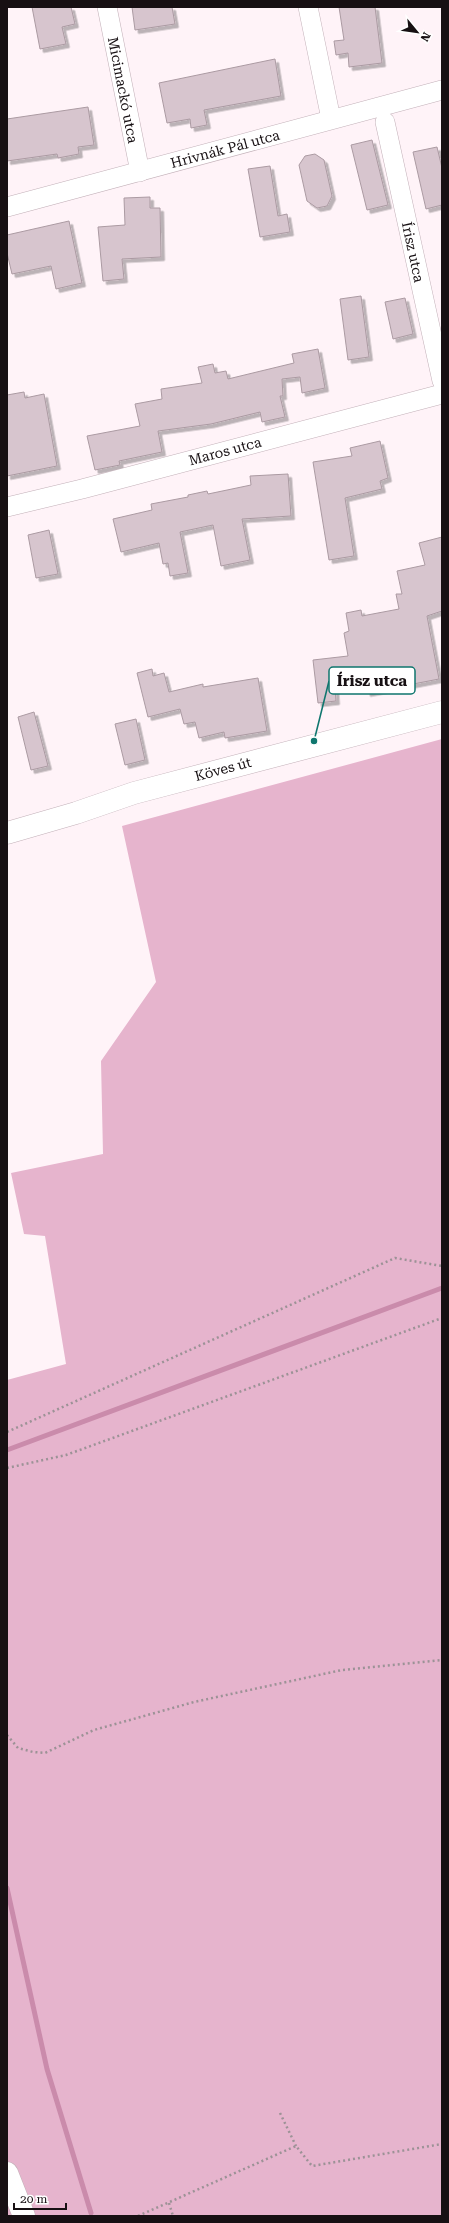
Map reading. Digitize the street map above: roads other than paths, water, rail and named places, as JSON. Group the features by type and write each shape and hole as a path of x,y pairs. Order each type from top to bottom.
{"street":[{"name":"Micimackó utca","path":"107,7 140,172"},
{"path":"308,7 331,119"},
{"name":"Hrivnák Pál utca","path":"7,207 442,90"},
{"name":"Írisz utca","path":"385,122 442,381"},
{"name":"Maros utca","path":"7,507 90,487 442,394"},
{"name":"Köves út","path":"7,833 76,814 134,792 442,712"},
{"path":"7,2173 24,2216"}],"waterway":[{"path":"7,1450 442,1288"},
{"path":"7,1888 47,2069 91,2213"}],"place":[{"name":"Írisz utca","path":"314,741"}]}
